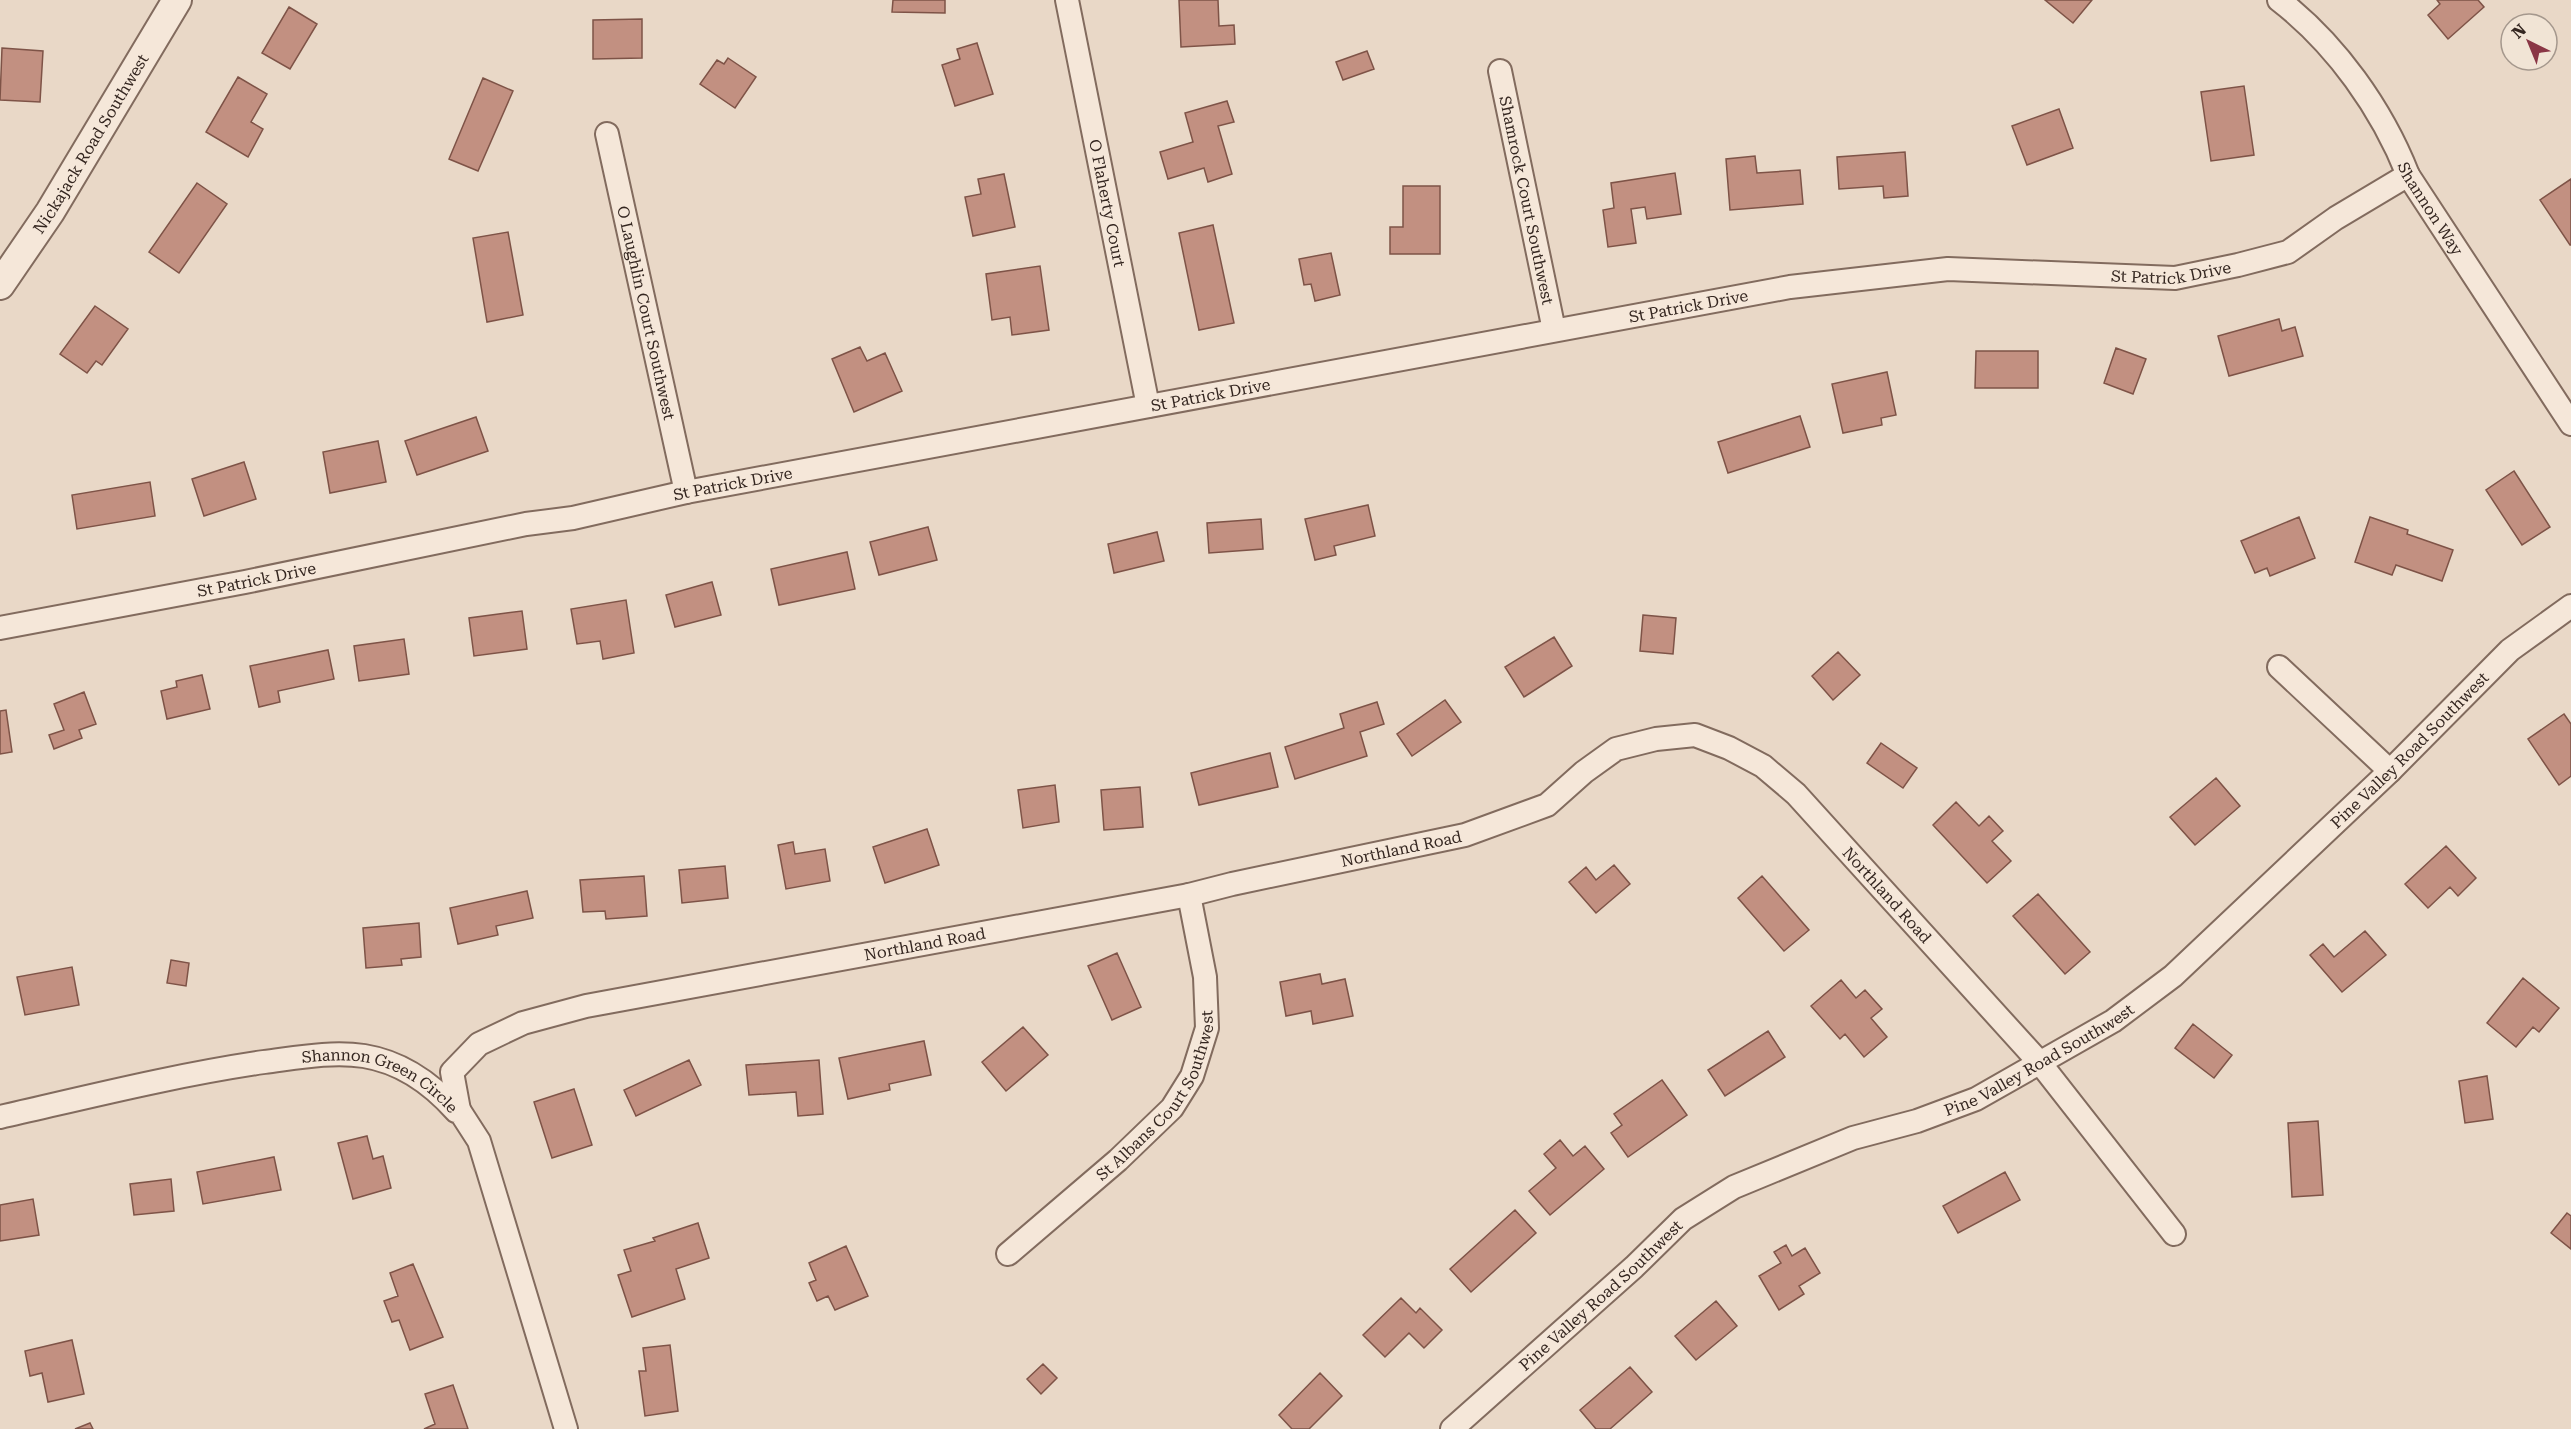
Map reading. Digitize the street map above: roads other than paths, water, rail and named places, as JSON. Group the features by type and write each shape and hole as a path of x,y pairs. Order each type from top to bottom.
{"street":[{"name":"Nickajack Road Southwest","path":"0,285 50,212 177,0"},
{"name":"O Flaherty Court","path":"1066,0 1148,405"},
{"name":"Shannon Way","path":"2279,0 2306,21 2339,57 2394,140 2408,175 2571,424"},
{"name":"Shamrock Court Southwest","path":"1500,71 1554,330"},
{"name":"O Laughlin Court Southwest","path":"607,134 686,492"},
{"name":"St Patrick Drive","path":"0,628 244,582 526,524 573,518 686,492 1790,287 1948,269 2175,278 2288,252 2336,218 2408,175"},
{"name":"Pine Valley Road Southwest","path":"1452,1429 1634,1267 1683,1219 1734,1187 1853,1138 1917,1121 1976,1099 2113,1021 2173,976 2390,771 2510,650 2571,606"},
{"path":"2279,667 2390,771"},
{"name":"Northland Road","path":"459,1110 452,1072 479,1044 523,1023 586,1006 1189,895 1465,835 1547,805 1584,772 1616,749 1656,739 1695,735 1729,748 1763,766 1796,794 2040,1063 2174,1234"},
{"name":"St Albans Court Southwest","path":"1008,1254 1118,1160 1172,1108 1192,1076 1207,1028 1205,977 1189,895"},
{"name":"Shannon Green Circle","path":"0,1117 209,1070 314,1055 363,1056 397,1065 437,1090 456,1111 459,1110 479,1141 566,1429"}]}
